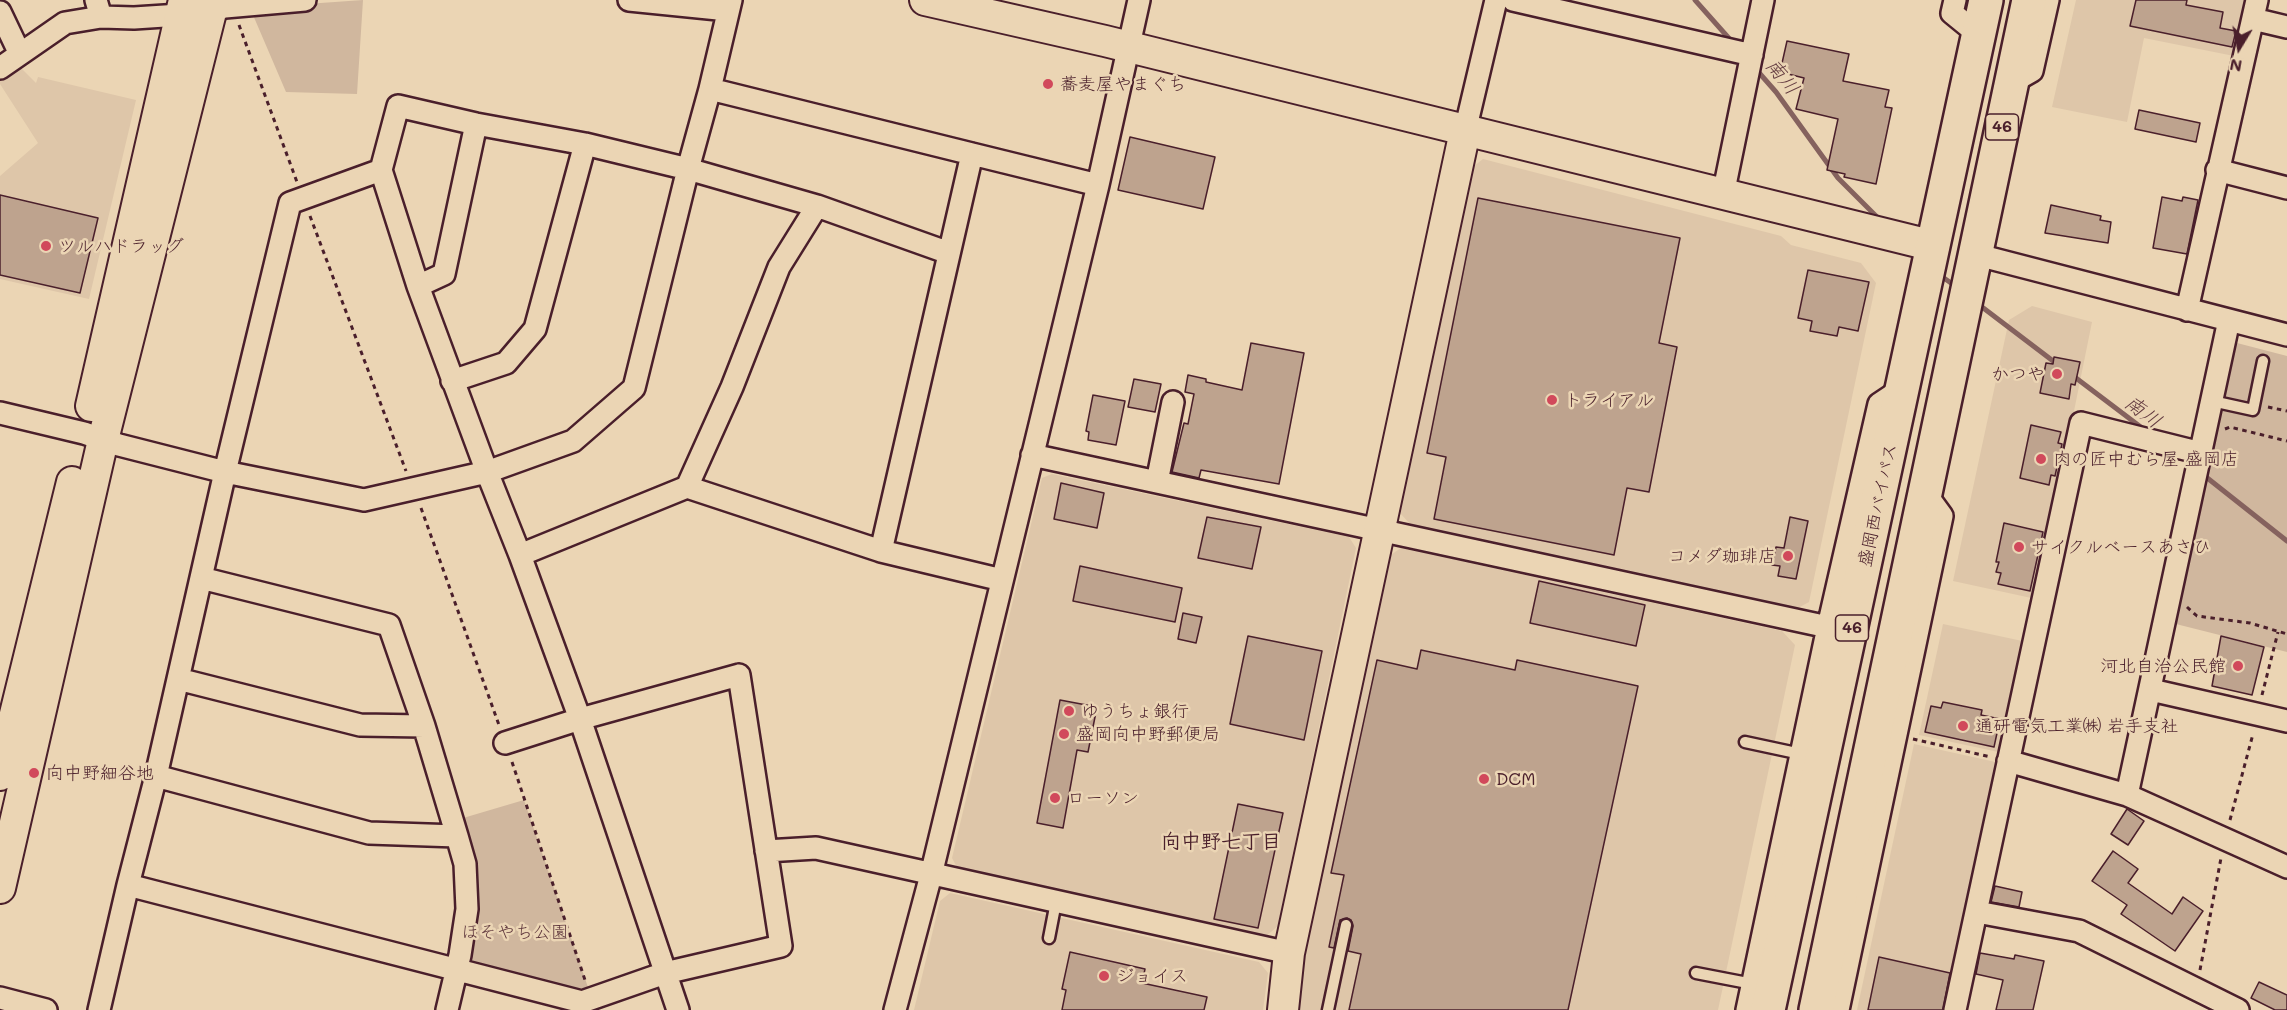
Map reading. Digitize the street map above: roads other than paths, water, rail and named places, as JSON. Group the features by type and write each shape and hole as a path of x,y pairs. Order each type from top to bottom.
{"highway":[{"name":"盛岡西バイパス","path":"1761,997 1903,388 1912,241 1979,35 1986,0"},
{"name":"46","path":"1816,1010 2029,0"}],"street":[{"path":"0,775 212,6 225,7 305,0"},
{"path":"0,413 225,472 364,500 487,472 573,441 634,388 730,5 629,0"},
{"path":"925,0 1127,47 1912,241"},
{"path":"895,1010 931,874 1098,184 1139,0"},
{"path":"1283,1010 1289,954 1465,131 1497,0"},
{"path":"1513,0 1752,55"},
{"path":"1723,195 1763,0"},
{"path":"1954,0 1952,13 1979,35"},
{"path":"2011,83 2032,71 2048,0"},
{"path":"0,68 65,23 98,9 134,18 182,8 0,888"},
{"path":"2187,310 2255,9 2287,27"},
{"path":"0,12 20,54"},
{"path":"710,89 1098,184"},
{"path":"678,1010 580,719 520,555 452,381 418,286 381,170 398,106 476,124 585,144 688,169 817,206 950,253"},
{"path":"418,286 444,274 476,124"},
{"path":"452,381 506,363 535,329 585,144"},
{"path":"881,551 972,154"},
{"path":"99,1010 290,203 381,170"},
{"path":"2217,170 2287,188"},
{"path":"687,487 732,387 779,267 817,206"},
{"path":"1974,254 2287,335"},
{"path":"2127,795 2229,320"},
{"path":"1747,1010 1761,997 1801,754 1879,404 1903,388"},
{"path":"1157,482 1173,402"},
{"path":"1955,1010 2081,423 2201,453"},
{"path":"1032,455 1828,627"},
{"path":"520,555 687,487 881,551 1002,580"},
{"path":"1838,1010 1942,516 1926,494"},
{"path":"201,578 389,625 424,726 465,864 466,909 447,1010"},
{"path":"128,885 582,1002 665,973 781,946 739,675 580,719 505,743"},
{"path":"178,679 360,725 424,726"},
{"path":"2151,690 2287,721"},
{"path":"2008,760 2127,795 2287,867"},
{"path":"156,776 369,833 457,836"},
{"path":"766,851 816,848 1289,954"},
{"path":"1977,912 2079,931 2238,1010"},
{"path":"0,998 46,1010"}],"lane":[{"path":"2212,401 2253,410 2263,361"},
{"path":"1744,742 1801,754"},
{"path":"1049,938 1056,902"},
{"path":"1328,1010 1346,925"},
{"path":"1696,974 1761,997"}],"waterway":[{"name":"南川","path":"1695,0 1734,44"},
{"name":"南川","path":"1754,67 1776,92 1838,178 1881,221"},
{"name":"南川","path":"1941,276 1951,283"},
{"name":"南川","path":"1982,307 2057,364"},
{"name":"南川","path":"2072,375 2146,431"},
{"name":"南川","path":"2201,473 2287,541"}],"place":[{"name":"蕎麦屋やまぐち","path":"1048,84"},
{"name":"ツルハドラッグ","path":"46,246"},
{"name":"かつや","path":"2057,374"},
{"name":"トライアル","path":"1552,400"},
{"name":"肉の匠中むら屋 盛岡店","path":"2041,459"},
{"name":"サイクルベースあさひ","path":"2019,547"},
{"name":"コメダ珈琲店","path":"1788,556"},
{"name":"河北自治公民館","path":"2238,666"},
{"name":"ゆうちょ銀行","path":"1069,711"},
{"name":"通研電気工業㈱ 岩手支社","path":"1963,726"},
{"name":"盛岡向中野郵便局","path":"1064,734"},
{"name":"向中野細谷地","path":"34,773"},
{"name":"DCM","path":"1484,779"},
{"name":"ローソン","path":"1055,798"},
{"name":"ジョイス","path":"1104,976"}],"district":[{"name":"向中野七丁目","path":"1221,842"}],"park label":[{"name":"ほそやち公園","path":"515,932"}]}
